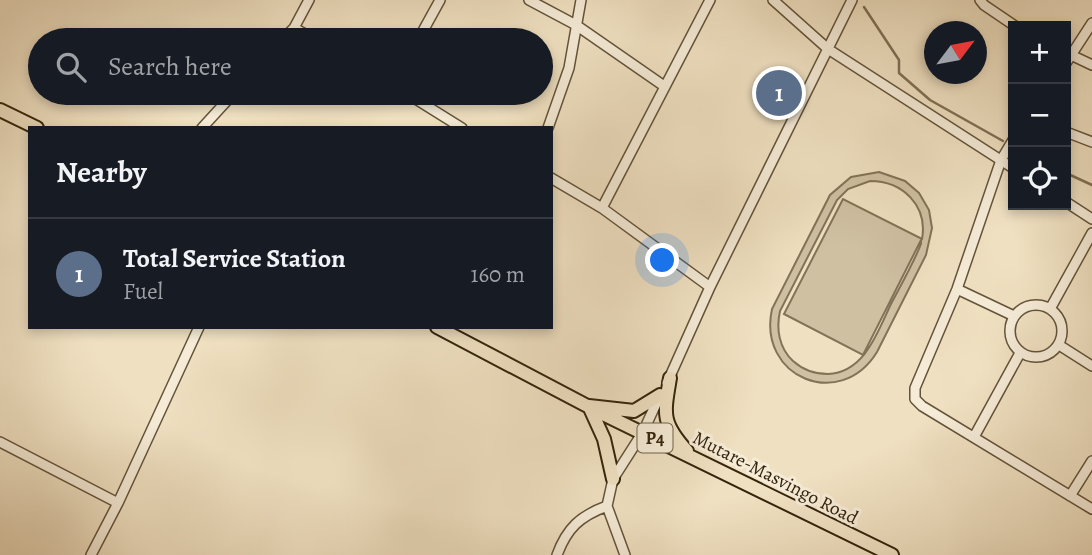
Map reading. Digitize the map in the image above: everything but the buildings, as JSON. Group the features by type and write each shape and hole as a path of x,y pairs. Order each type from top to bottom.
{"highway":[{"path":"0,110 33,126"},
{"name":"Mutare-Masvingo Road","path":"441,329 878,551 892,555"},
{"path":"670,378 665,408 667,427 692,457"},
{"path":"589,406 634,411 660,395"},
{"path":"589,406 604,439 613,479"}],"street":[{"path":"294,28 309,0"},
{"path":"425,28 440,0"},
{"path":"529,0 576,25 664,86"},
{"path":"549,126 569,68 581,0"},
{"path":"601,208 710,0"},
{"path":"774,0 828,49 1008,165"},
{"path":"625,555 607,506 613,479 643,432 670,378 710,287 852,0"},
{"path":"980,0 1008,21"},
{"path":"1071,54 1092,23"},
{"path":"1071,61 1092,65"},
{"path":"204,126 223,105"},
{"path":"425,105 459,126"},
{"path":"1071,134 1092,142"},
{"path":"1009,147 1001,160 957,289 914,394 915,399 922,406 1092,509"},
{"path":"553,179 601,208 710,287"},
{"path":"1071,205 1092,219"},
{"path":"1050,309 1092,233"},
{"path":"957,289 1014,316"},
{"path":"1034,305 1050,309 1060,321 1062,337 1059,345 1045,356 1020,353 1011,340 1010,324 1014,316 1019,310 1034,305"},
{"path":"91,555 118,503 198,329"},
{"path":"1059,345 1092,366"},
{"path":"974,437 1020,353"},
{"path":"0,442 118,503"},
{"path":"1070,496 1092,461"},
{"path":"557,555 564,535 588,514 607,506"}],"shaded area":[{"path":"879,172 905,181 919,193 929,210 932,228 926,255 877,352 861,370 843,380 824,383 805,378 789,368 777,353 771,333 772,309 830,195 851,177","holes":["870,181 882,182 903,191 917,206 923,227 922,239 843,199 784,314 863,355 921,240 921,244 876,337 861,358 841,371 828,374 809,371 793,361 784,350 778,325 780,311 837,200 848,189"]}],"waterway":[{"path":"864,7 899,60 899,73 930,100 1003,141"},
{"path":"1071,175 1092,185"}],"place":[{"name":"Total Service Station","path":"779,93"}]}
